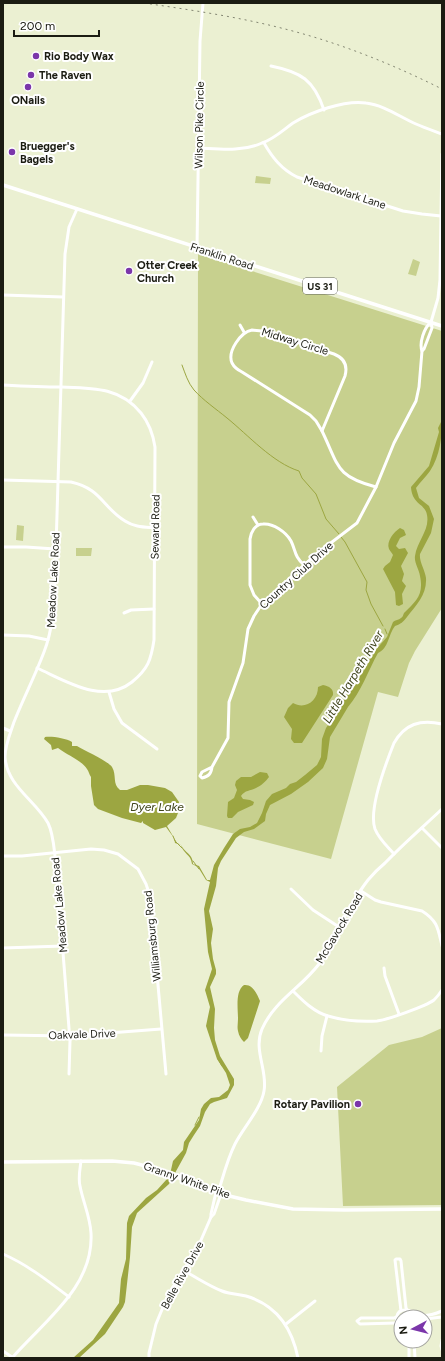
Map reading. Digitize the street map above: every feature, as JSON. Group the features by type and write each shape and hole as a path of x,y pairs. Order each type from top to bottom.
{"main road":[{"name":"Franklin Road","path":"3,185 442,326"},
{"name":"Granny White Pike","path":"3,1162 123,1161 148,1165 218,1193 294,1209 442,1209"}],"street":[{"name":"Wilson Pike Circle","path":"197,248 200,41 203,3"},
{"path":"271,66 294,72 305,78 318,92 324,110"},
{"path":"199,148 242,149 264,143 298,121 324,110 350,103 370,104 383,108 417,125 442,134"},
{"name":"Meadowlark Lane","path":"264,143 277,163 297,177 408,212 441,216"},
{"name":"Country Club Drive","path":"212,767 228,738 228,702 243,664 250,625 254,616 262,604 304,565 323,548 357,523 376,487 394,443 416,401 422,351 421,345 426,326 431,322 438,298 440,280 442,154"},
{"name":"Meadow Lake Road","path":"69,1074 70,1036 52,837 48,824 36,806 14,782 8,770 6,761 6,747 10,731 48,640 52,620 54,604 66,243 77,209"},
{"path":"3,295 63,298"},
{"path":"240,325 244,332"},
{"name":"Midway Circle","path":"322,432 345,376 346,368 343,359 334,354 262,331 252,330 244,332 238,339 232,352 231,360 234,366 310,415 322,432 335,461 342,471 356,481 376,487"},
{"path":"130,401 143,384 152,362"},
{"name":"Seward Road","path":"3,385 84,388 105,390 118,394 130,401 147,421 154,437 154,640 153,650 145,670 127,686 110,692 97,692 85,689 37,668"},
{"path":"3,480 71,482 95,492 115,514 125,521 140,527 155,528"},
{"path":"253,517 258,525"},
{"path":"262,604 254,595 249,582 250,536 254,528 262,524 270,524 285,534 290,540 296,557 304,565"},
{"path":"3,547 55,549"},
{"path":"124,613 131,610 154,609"},
{"path":"3,635 29,636 48,640"},
{"path":"110,692 114,708 122,723 158,749"},
{"path":"394,854 378,836 373,818 374,807 394,744 399,735 406,728 423,722 442,724"},
{"path":"3,728 10,731"},
{"name":"McGavock Road","path":"218,1193 235,1145 260,1102 264,1091 264,1080 259,1057 259,1044 261,1031 268,1017 276,1005 293,991 320,964 355,898 368,880 442,809"},
{"path":"422,828 442,848"},
{"name":"Williamsburg Road","path":"3,856 22,856 91,849 104,850 118,854 138,869 146,884 150,896 166,1074"},
{"path":"291,889 313,910 339,927"},
{"path":"361,891 375,900 422,911 435,921 438,927 442,946"},
{"path":"3,948 63,946"},
{"path":"384,968 385,976 399,1014"},
{"path":"293,991 313,1009 327,1016 353,1020 377,1021 420,1007 435,999 442,990"},
{"path":"321,1051 322,1036 327,1016"},
{"name":"Oakvale Drive","path":"3,1035 70,1036 161,1029"},
{"path":"3,1351 12,1358 69,1297 86,1268 91,1243 90,1223 79,1184 81,1161"},
{"name":"Belle Rive Drive","path":"149,1358 156,1324 168,1295 198,1247 211,1217 214,1214 218,1193"},
{"path":"3,1254 20,1261 69,1297"},
{"path":"400,1309 396,1258 400,1259 401,1261 407,1309"},
{"path":"184,1270 222,1291 247,1296 263,1303 286,1324 295,1343 298,1358"},
{"path":"286,1324 315,1302"},
{"path":"393,1318 360,1318 357,1321 360,1324 393,1322"},
{"path":"442,1340 442,1350"}],"shaded area":[{"path":"256,176 271,178 270,184 255,183"},
{"path":"198,254 442,331 442,608 409,663 398,697 378,692 331,859 197,824"},
{"path":"413,259 420,262 416,276 408,274"},
{"path":"17,525 24,526 23,541 16,540"},
{"path":"76,548 92,548 91,556 76,556"},
{"path":"442,1028 442,1205 343,1206 337,1087 389,1045 422,1037"}],"water":[{"path":"442,420 441,440 436,459 430,471 416,488 419,498 429,506 434,519 431,533 420,554 420,560 426,578 423,595 404,620 395,626 386,645 382,651 378,653 357,695 330,737 327,759 323,768 308,782 291,794 270,805 265,821 254,829 244,832 236,838 218,868 216,886 209,911 213,929 211,943 216,970 216,974 210,987 215,1009 215,1040 220,1056 234,1079 234,1085 227,1098 210,1104 169,1184 137,1213 132,1227 125,1302 123,1307 105,1334 79,1358 73,1358 93,1340 119,1303 121,1279 126,1259 127,1223 129,1216 167,1179 173,1161 183,1150 184,1142 199,1120 201,1109 204,1104 211,1098 219,1097 228,1090 230,1085 226,1073 217,1059 206,1026 210,1007 205,990 212,969 208,952 204,909 210,882 206,880 198,867 192,864 190,858 183,850 181,845 192,858 193,864 199,866 207,880 210,880 214,865 233,834 240,829 250,827 257,823 266,801 272,794 296,782 317,765 321,757 322,739 326,728 340,708 342,701 365,669 372,654 387,637 393,622 402,617 420,593 421,583 415,556 418,545 427,526 427,515 424,508 416,501 411,487 429,466 439,432 438,428"},
{"path":"400,528 404,530 406,535 400,538 396,546 399,549 405,548 408,553 401,566 404,574 402,581 406,586 402,594 403,604 399,606 396,605 395,592 383,569 390,562 393,555 388,546 390,540 393,534"},
{"path":"323,685 331,688 333,695 302,743 294,743 291,739 292,729 284,717 288,708 293,703 298,705 306,705 310,703 316,696 318,687"},
{"name":"Dyer Lake","path":"45,737 58,738 72,742 72,746 77,746 106,762 112,767 116,785 120,790 127,790 140,785 148,785 165,788 172,792 179,802 178,813 176,818 167,826 177,843 181,845 175,843 174,838 166,827 155,830 143,823 143,821 141,823 122,818 98,809 94,805 91,777 87,769 78,760 58,748 52,750 51,745 44,739"},
{"path":"260,772 267,773 269,777 260,786 246,792 241,796 243,799 254,802 253,805 238,812 232,818 228,818 228,802 234,798 237,790 235,785 236,781 241,777 251,777"},
{"path":"244,985 252,988 260,1001 248,1038 244,1042 241,1039 238,1030 238,996 239,991"}],"waterway":[{"path":"182,365 190,384 201,397 270,455 289,467 299,471 302,478 316,494 326,519 339,534"},
{"path":"341,537 367,582 366,590 371,604 383,626"},
{"name":"Little Harpeth River","path":"385,629 387,634"},
{"path":"173,836 175,841 182,848"},
{"path":"193,861 199,869"},
{"name":"Little Harpeth River","path":"218,1059 222,1066"},
{"name":"Little Harpeth River","path":"195,1125 199,1117"}],"railway":[{"path":"144,3 233,17 326,41 404,71 442,89"},
{"path":"179,3 216,3"}],"place":[{"name":"Rio Body Wax","path":"36,56"},
{"name":"The Raven","path":"31,75"},
{"name":"ONails","path":"28,87"},
{"name":"Bruegger's Bagels","path":"12,152"},
{"name":"Otter Creek Church","path":"129,271"},
{"name":"Rotary Pavilion","path":"358,1104"}]}
